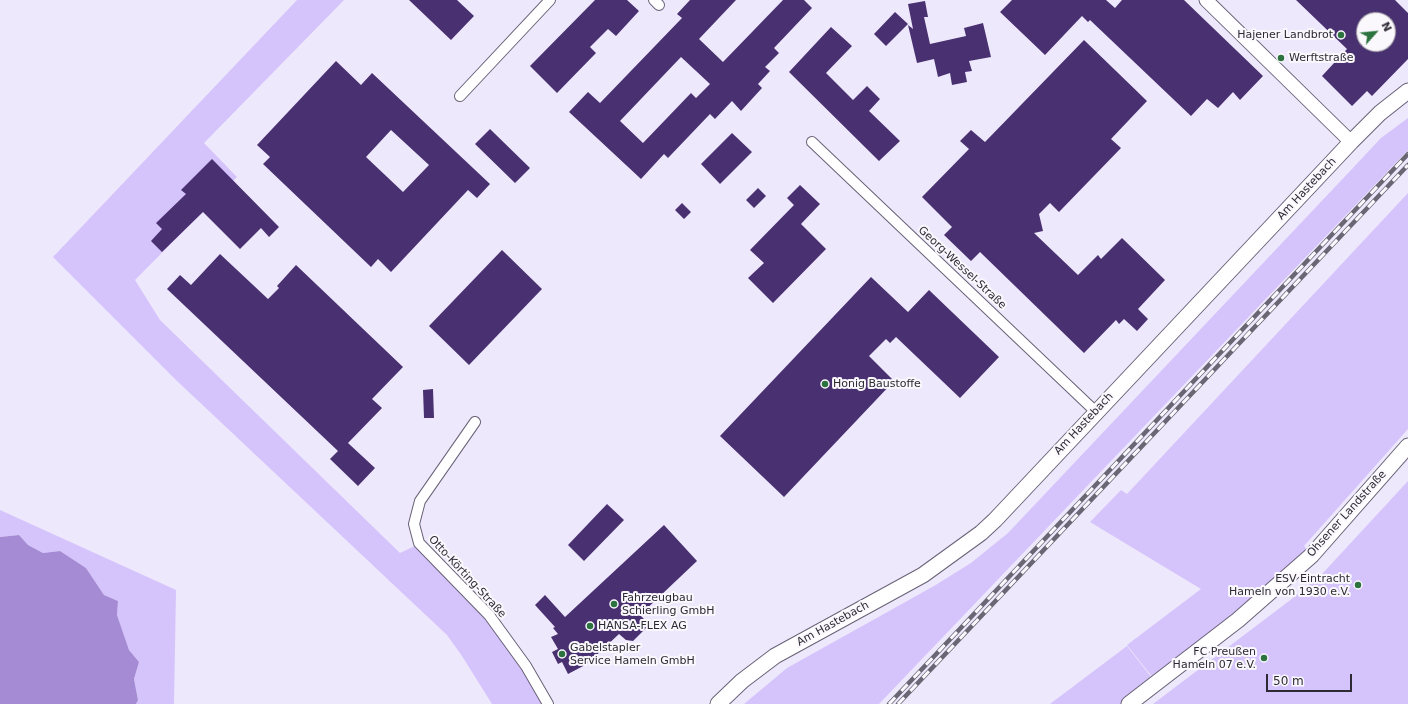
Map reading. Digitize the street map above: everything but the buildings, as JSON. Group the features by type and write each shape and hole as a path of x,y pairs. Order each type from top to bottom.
{"main road":[{"name":"Am Hastebach","path":"718,704 742,681 775,656 923,575 967,544 995,520 1351,142 1380,113 1408,91"},
{"name":"Ohsener Landstraße","path":"1129,704 1238,620 1312,555 1408,446"}],"street":[{"path":"460,96 550,0"},
{"path":"1206,0 1351,142"},
{"name":"Georg-Wessel-Straße","path":"812,142 1096,412"},
{"name":"Otto-Körting-Straße","path":"475,422 420,502 414,524 419,543 489,615 526,666 548,704"}],"shaded area":[{"path":"297,0 344,0 204,143 237,177 135,280 160,320 400,553 419,544 488,615 547,704 492,704 447,635 176,380 53,257"},
{"path":"1408,118 1408,150 879,704 744,704 787,668 934,586 971,563 1008,533 1381,138"},
{"path":"1408,193 1408,429 1304,546 1312,555 1157,683 1127,645 1201,589 1090,522 1121,490 1127,494"},
{"name":"ESV Eintracht Hameln von 1930 e.V.","path":"1408,481 1408,704 1153,704 1293,598 1323,573"},
{"path":"0,510 176,590 174,704 136,704 138,700 134,679 139,662 129,650 117,615 118,601 104,595 86,568 60,551 43,553 28,545 19,535 0,537"},
{"path":"19,535 28,545 43,553 60,551 86,568 104,595 118,601 117,615 129,650 139,662 134,679 138,700 136,704 0,704 0,537"},
{"path":"1127,646 1155,682 1127,704 1050,704"}],"railway":[{"path":"889,704 1408,154"},
{"path":"898,704 1408,165"}],"place":[{"name":"Hajener Landbrot","path":"1341,35"},
{"name":"Werftstraße","path":"1281,58"},
{"name":"Honig Baustoffe","path":"825,384"},
{"name":"ESV Eintracht Hameln von 1930 e.V.","path":"1358,585"},
{"name":"Fahrzeugbau Schierling GmbH","path":"614,604"},
{"name":"HANSA-FLEX AG","path":"590,626"},
{"name":"Gabelstapler Service Hameln GmbH","path":"562,654"},
{"name":"FC Preußen Hameln 07 e.V.","path":"1264,658"}]}
